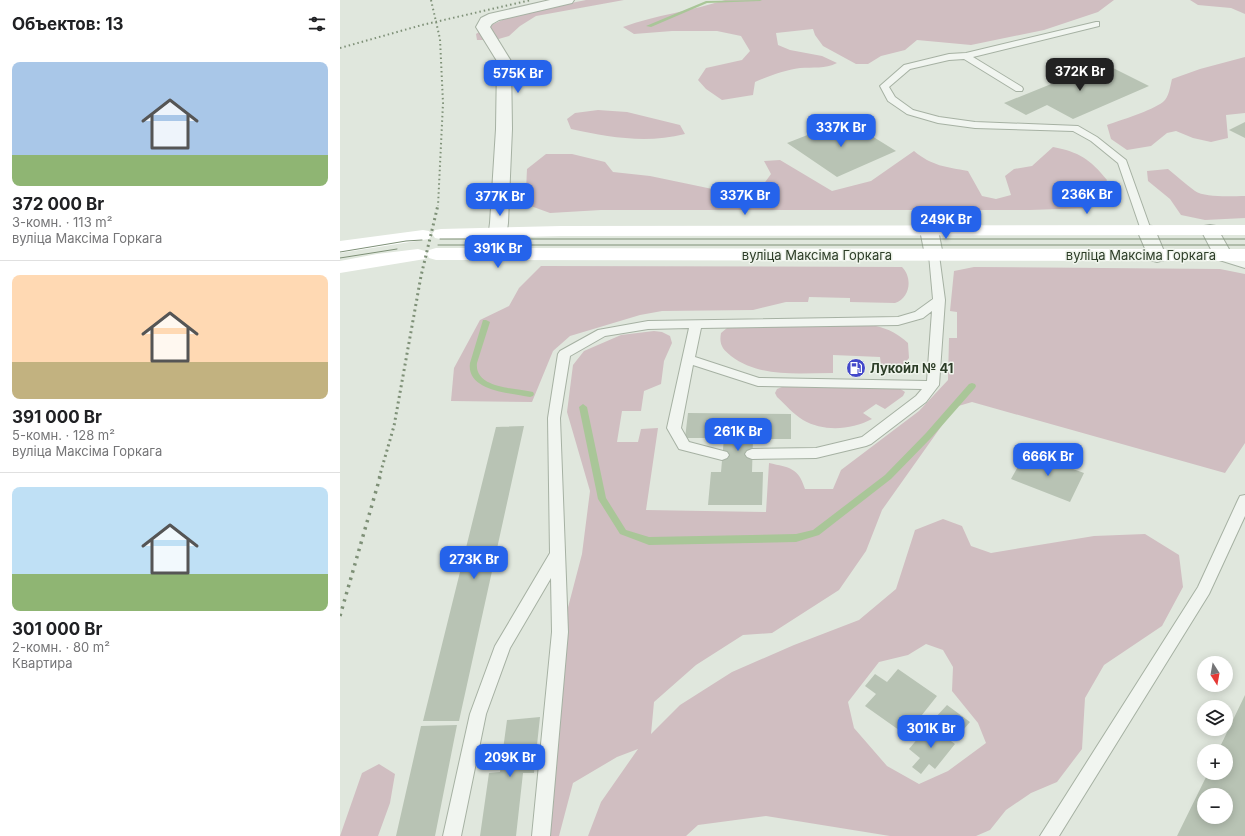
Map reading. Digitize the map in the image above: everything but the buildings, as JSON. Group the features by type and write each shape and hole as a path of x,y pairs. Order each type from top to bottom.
{"main road":[{"name":"вуліца Максіма Горкага","path":"340,247 432,235 498,232 1245,230"},
{"name":"вуліца Максіма Горкага","path":"340,267 378,260 427,255 495,253 1157,256 1245,255"}],"street":[{"path":"495,253 498,232 504,129 504,61 483,27 486,21 494,17 567,0"},
{"path":"929,230 934,255"},
{"path":"1146,230 1157,256"},
{"path":"1210,230 1223,255 1245,262"}],"lane":[{"path":"1096,24 966,56 937,60 907,67 884,86 891,99 910,112 938,120 982,125 1075,128 1094,139 1123,162 1146,230"},
{"path":"966,56 1018,89"},
{"path":"752,454 816,453 866,441 921,399 933,386 939,300 934,255"},
{"path":"541,836 560,632 554,418 564,354 602,333 648,325 898,321 919,315 939,300"},
{"path":"696,324 674,428 684,446 722,455"},
{"path":"688,358 758,382 933,386"},
{"path":"1049,836 1204,590 1245,500"},
{"path":"452,836 478,714 503,646 558,552"}],"shaded area":[{"path":"586,0 624,0 536,16 520,26 509,36 495,40 477,40 476,34 501,21 543,8"},
{"path":"725,0 1114,0 1098,12 1044,30 971,45 917,40 905,50 881,56 868,64 856,64 823,46 815,35 813,29 776,33 778,45 790,50 822,56 837,63 828,66 789,70 755,82 753,95 722,100 706,89 698,80 706,68 742,60 750,51 741,36 717,31 672,31 634,34 623,27 648,19"},
{"path":"1190,0 1245,0 1245,14 1231,8 1198,5"},
{"path":"1245,57 1245,113 1226,115 1228,138 1211,142 1193,138 1176,131 1167,133 1151,146 1127,150 1111,139 1107,125 1144,112 1163,102 1168,95 1172,79 1200,69"},
{"path":"598,110 627,112 680,125 685,134 656,139 641,139 599,135 571,129 567,119 575,113"},
{"path":"1053,147 1077,154 1095,167 1107,180 1100,196 1090,208 1030,210 601,210 550,213 528,205 526,190 527,169 546,154 572,154 605,162 613,172 650,176 722,191 763,185 771,174 764,161 780,160 832,191 871,181 914,151 933,163 968,171 982,196 996,199 1011,195 1005,176 1014,169 1032,166"},
{"path":"1168,169 1199,193 1219,196 1245,196 1245,218 1205,220 1181,215 1170,199 1148,181 1147,171"},
{"path":"541,266 902,267 908,277 909,282 907,292 904,297 895,303 850,302 850,298 809,297 808,302 786,302 753,310 662,311 640,315 570,336 553,351 532,402 451,401 454,368 480,320 509,306 519,288"},
{"path":"974,267 1220,269 1245,274 1245,443 1225,473 972,402 955,407 882,510 866,551 839,590 772,633 743,635 696,665 654,702 651,734 680,705 732,672 794,645 859,620 896,589 915,530 943,519 962,526 971,546 991,553 1094,536 1145,534 1179,555 1183,587 1162,626 1104,665 1085,698 1082,749 1057,782 1031,793 1006,810 990,830 976,836 890,836 766,816 698,825 686,836 588,836 601,802 638,749 617,757 573,783 559,836 550,836 565,619 582,554 590,491 567,412 573,365 584,351 621,335 654,331 662,332 670,336 672,343 664,361 661,384 644,391 641,411 622,411 617,442 638,442 641,429 658,428 646,510 766,512 769,463 788,468 796,472 805,489 833,489 841,470 919,411 948,380 949,338 957,338 957,312 950,311 954,271","holes":["926,644 943,650 953,667 952,691 978,723 986,743 948,771 919,784 887,766 854,728 848,702 879,662 908,655"]},
{"path":"737,325 876,326 893,332 908,343 909,358 897,369 882,374 880,357 833,355 833,373 780,373 767,371 742,363 723,349 720,340 721,333 727,328"},
{"path":"782,387 899,388 905,392 903,396 885,409 876,404 863,413 872,419 864,423 846,427 829,428 811,424 799,418 792,412 775,393 777,389"},
{"path":"379,764 395,774 390,803 378,836 340,836 362,773"}],"waterway":[{"path":"649,26 706,2 760,0"},
{"path":"486,322 473,363 475,375 487,385 505,390 530,394"},
{"path":"583,407 602,499 623,532 649,541 796,538 816,533 888,477 929,435 972,386"}],"tram line":[{"path":"440,239 1245,239"},
{"path":"340,252 406,241 422,240"},
{"path":"438,245 1245,245"},
{"path":"340,258 397,249"}],"railway":[{"path":"431,0 436,22"},
{"path":"436,22 531,0"},
{"path":"340,48 436,22"},
{"path":"436,22 440,39 443,103 438,206"},
{"path":"379,478 394,426 421,276 438,205"},
{"path":"340,616 380,477"}],"place":[{"name":"Лукойл № 41","path":"856,368"}]}
